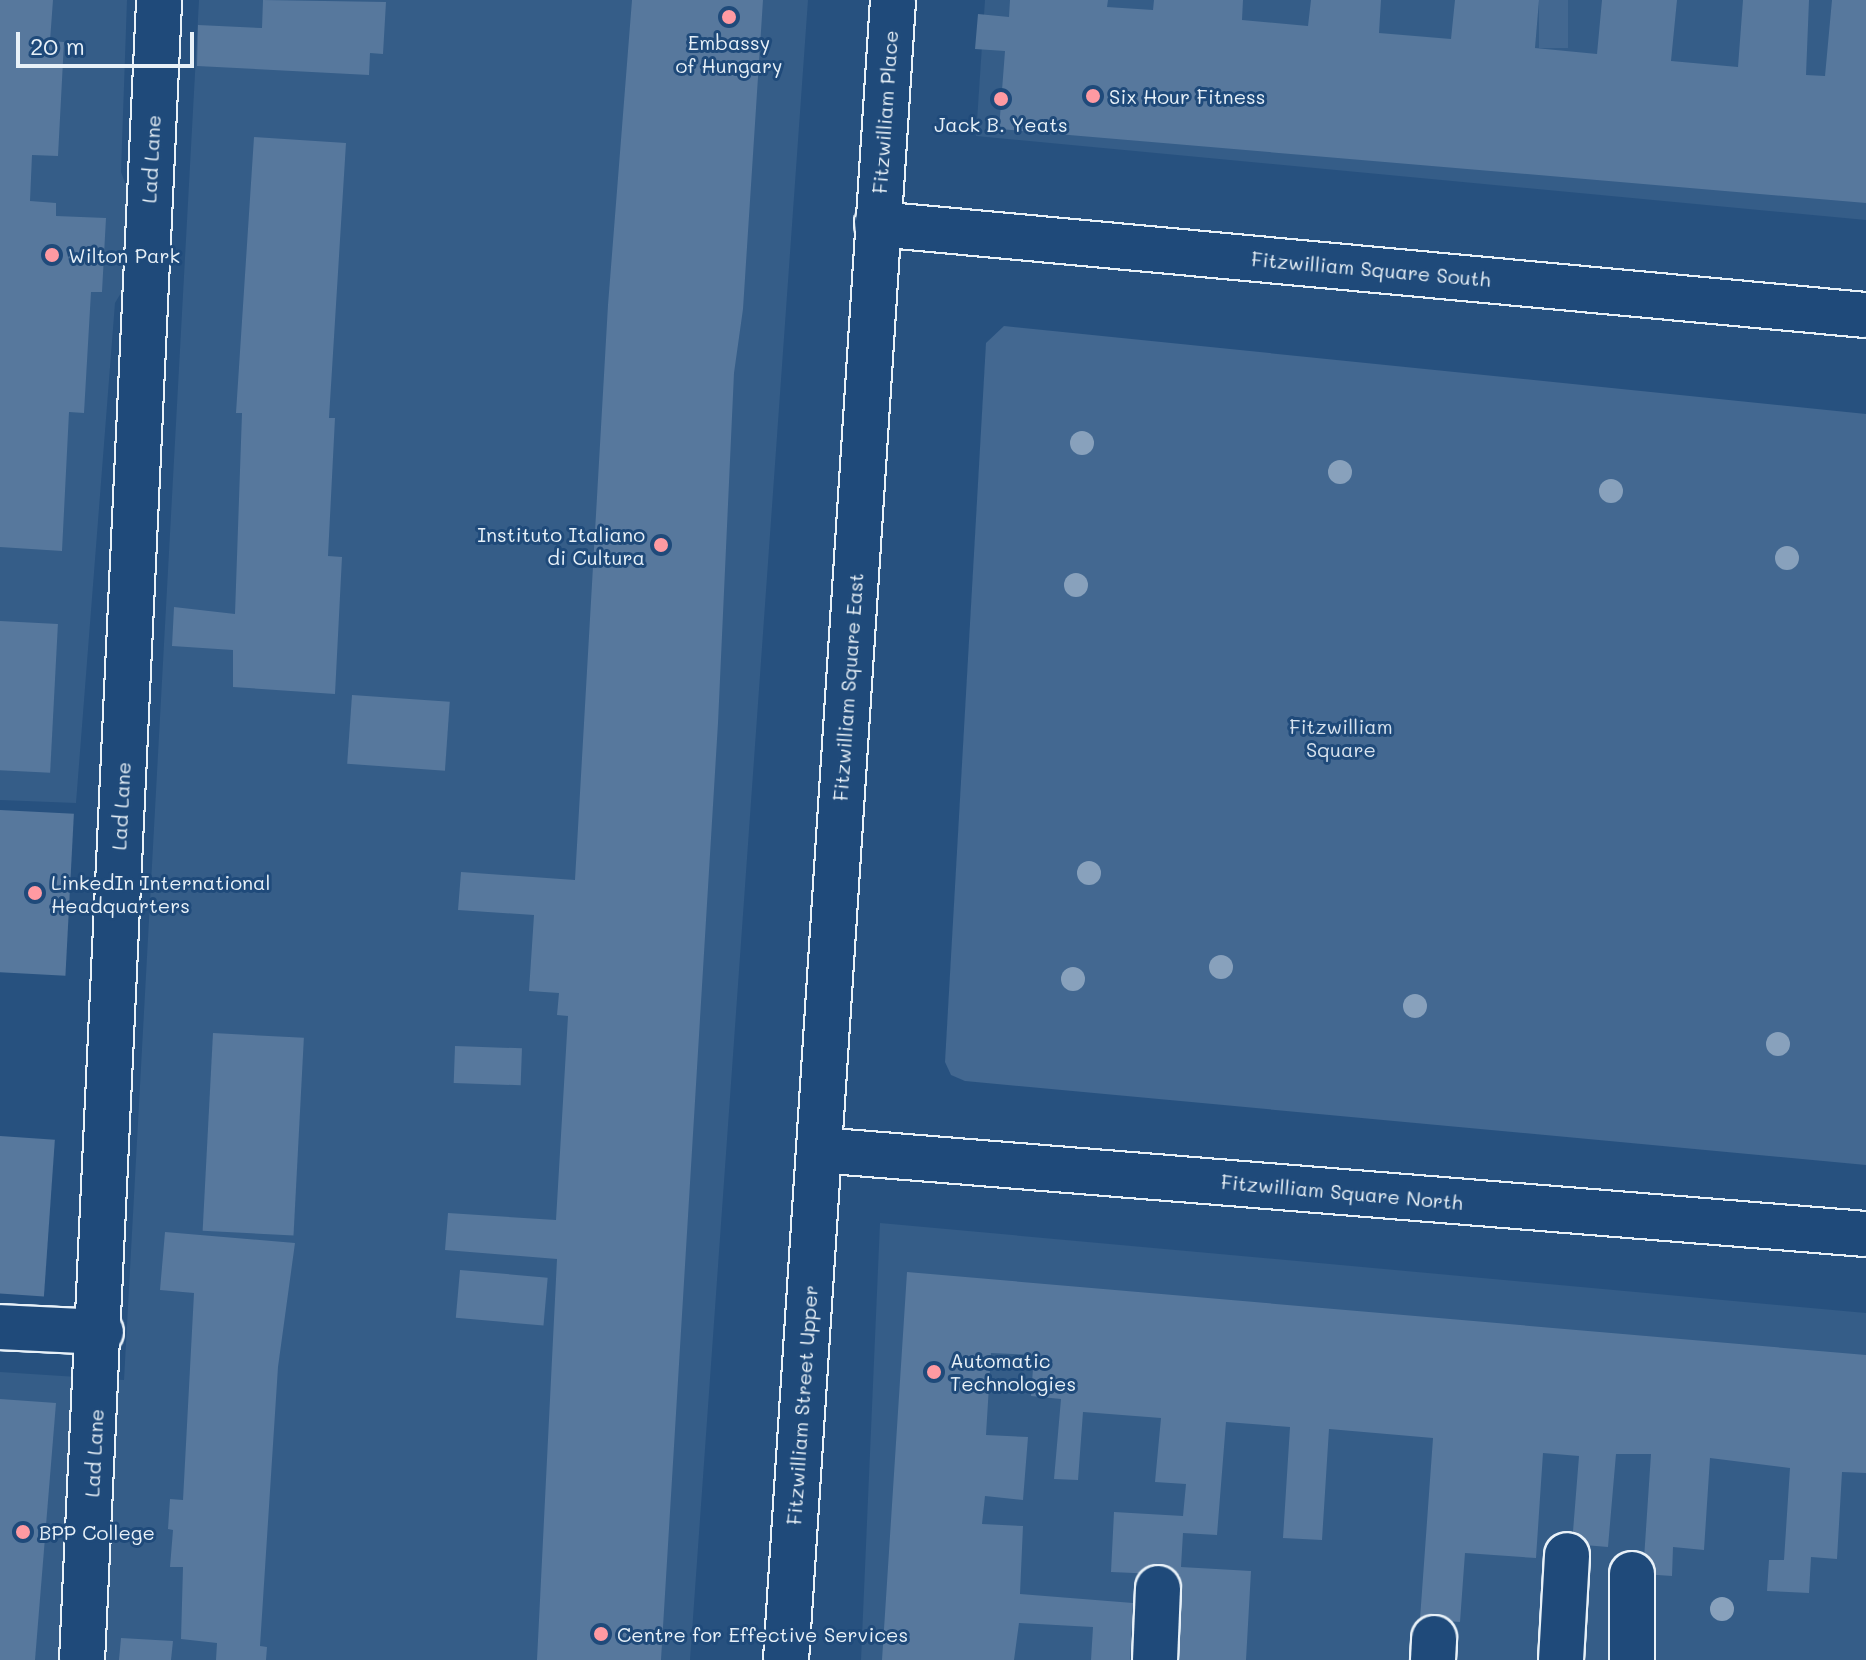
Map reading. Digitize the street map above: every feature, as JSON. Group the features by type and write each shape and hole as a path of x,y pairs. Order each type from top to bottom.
{"street":[{"name":"Lad Lane","path":"82,1660 101,1332 159,0"},
{"name":"Fitzwilliam Place","path":"877,224 893,0"},
{"name":"Fitzwilliam Square South","path":"877,224 1866,315"},
{"name":"Fitzwilliam Square East","path":"819,1150 877,224"},
{"name":"Fitzwilliam Square North","path":"819,1150 1866,1234"},
{"name":"Fitzwilliam Street Upper","path":"786,1660 819,1150"},
{"path":"0,1327 101,1332"},
{"path":"1561,1660 1567,1555"},
{"path":"1632,1574 1632,1660"},
{"path":"1155,1660 1158,1588"}],"shaded area":[{"name":"Wilton Park","path":"0,0 127,0 121,172 139,219 134,271 115,303 76,803 0,800"},
{"path":"199,0 808,0 690,1660 0,1660 0,1372 124,1380"},
{"path":"985,0 1866,0 1866,220 976,136"},
{"path":"880,1223 1866,1313 1866,1660 861,1660"}],"green space":[{"path":"1539,0 1568,0 1568,48 1539,48"},
{"name":"Fitzwilliam Square","path":"1004,326 1866,414 1866,1165 965,1081 951,1075 945,1062 986,343"}],"building":[{"name":"Wilton Park","path":"0,0 53,0 50,41 64,42 58,156 32,155 30,201 56,203 56,216 106,218 102,292 91,292 84,413 69,412 62,551 0,547"},
{"path":"263,0 386,2 383,54 370,53 369,75 197,66 198,25 262,28"},
{"path":"632,0 763,0 743,309 734,373 718,723 661,1660 537,1660 557,1259 445,1250 448,1213 556,1220 568,1016 557,1015 559,993 529,991 534,915 458,910 461,872 575,880 608,305"},
{"path":"1010,0 1108,0 1107,7 1153,10 1154,0 1243,0 1242,20 1308,26 1311,0 1381,0 1379,33 1451,39 1455,0 1539,0 1535,48 1597,54 1602,0 1677,0 1671,61 1738,67 1743,0 1809,0 1806,75 1825,76 1832,0 1866,0 1866,203 999,129 1005,51 975,49 978,14 1009,17"},
{"path":"254,137 346,143 329,418 335,418 328,556 342,557 335,694 233,687 233,650 172,646 174,607 235,614 242,413 236,413"},
{"path":"0,621 58,624 50,773 0,770"},
{"path":"352,695 450,702 445,771 347,764"},
{"name":"LinkedIn International Headquarters","path":"0,810 74,814 65,976 0,972"},
{"path":"213,1033 304,1038 294,1235 203,1231"},
{"path":"455,1046 522,1048 521,1085 454,1083"},
{"path":"0,1136 55,1140 44,1296 0,1293"},
{"path":"165,1232 295,1243 278,1367 260,1646 267,1647 266,1660 216,1660 217,1643 181,1639 183,1567 170,1567 173,1530 168,1529 170,1499 183,1500 194,1293 160,1290"},
{"path":"460,1270 548,1278 543,1325 456,1318"},
{"path":"907,1272 1866,1355 1866,1473 1842,1472 1837,1559 1811,1557 1809,1593 1767,1591 1769,1560 1784,1560 1790,1468 1710,1458 1704,1550 1673,1547 1672,1576 1643,1574 1651,1454 1616,1454 1608,1547 1572,1544 1579,1456 1543,1453 1536,1558 1465,1553 1460,1622 1420,1619 1433,1438 1329,1429 1322,1540 1283,1538 1290,1427 1226,1422 1217,1535 1183,1533 1181,1567 1251,1571 1246,1660 1176,1660 1180,1575 1111,1572 1114,1512 1183,1516 1186,1484 1155,1482 1161,1418 1083,1412 1078,1480 1054,1479 1061,1399 1031,1396 1034,1355 991,1353 986,1435 1028,1437 1023,1500 985,1496 982,1524 1023,1526 1020,1594 1133,1603 1130,1660 1091,1660 1093,1627 1019,1623 1014,1660 882,1660"},
{"name":"BPP College","path":"0,1399 56,1403 35,1660 0,1660"},
{"path":"121,1638 173,1641 171,1660 119,1660"}],"place":[{"name":"Embassy of Hungary","path":"729,17"},
{"name":"Six Hour Fitness","path":"1093,96"},
{"name":"Jack B. Yeats","path":"1001,99"},
{"name":"Wilton Park","path":"52,255"},
{"name":"Instituto Italiano di Cultura","path":"661,545"},
{"name":"LinkedIn International Headquarters","path":"35,893"},
{"name":"Automatic Technologies","path":"934,1372"},
{"name":"BPP College","path":"23,1532"},
{"name":"Centre for Effective Services","path":"601,1634"}]}
